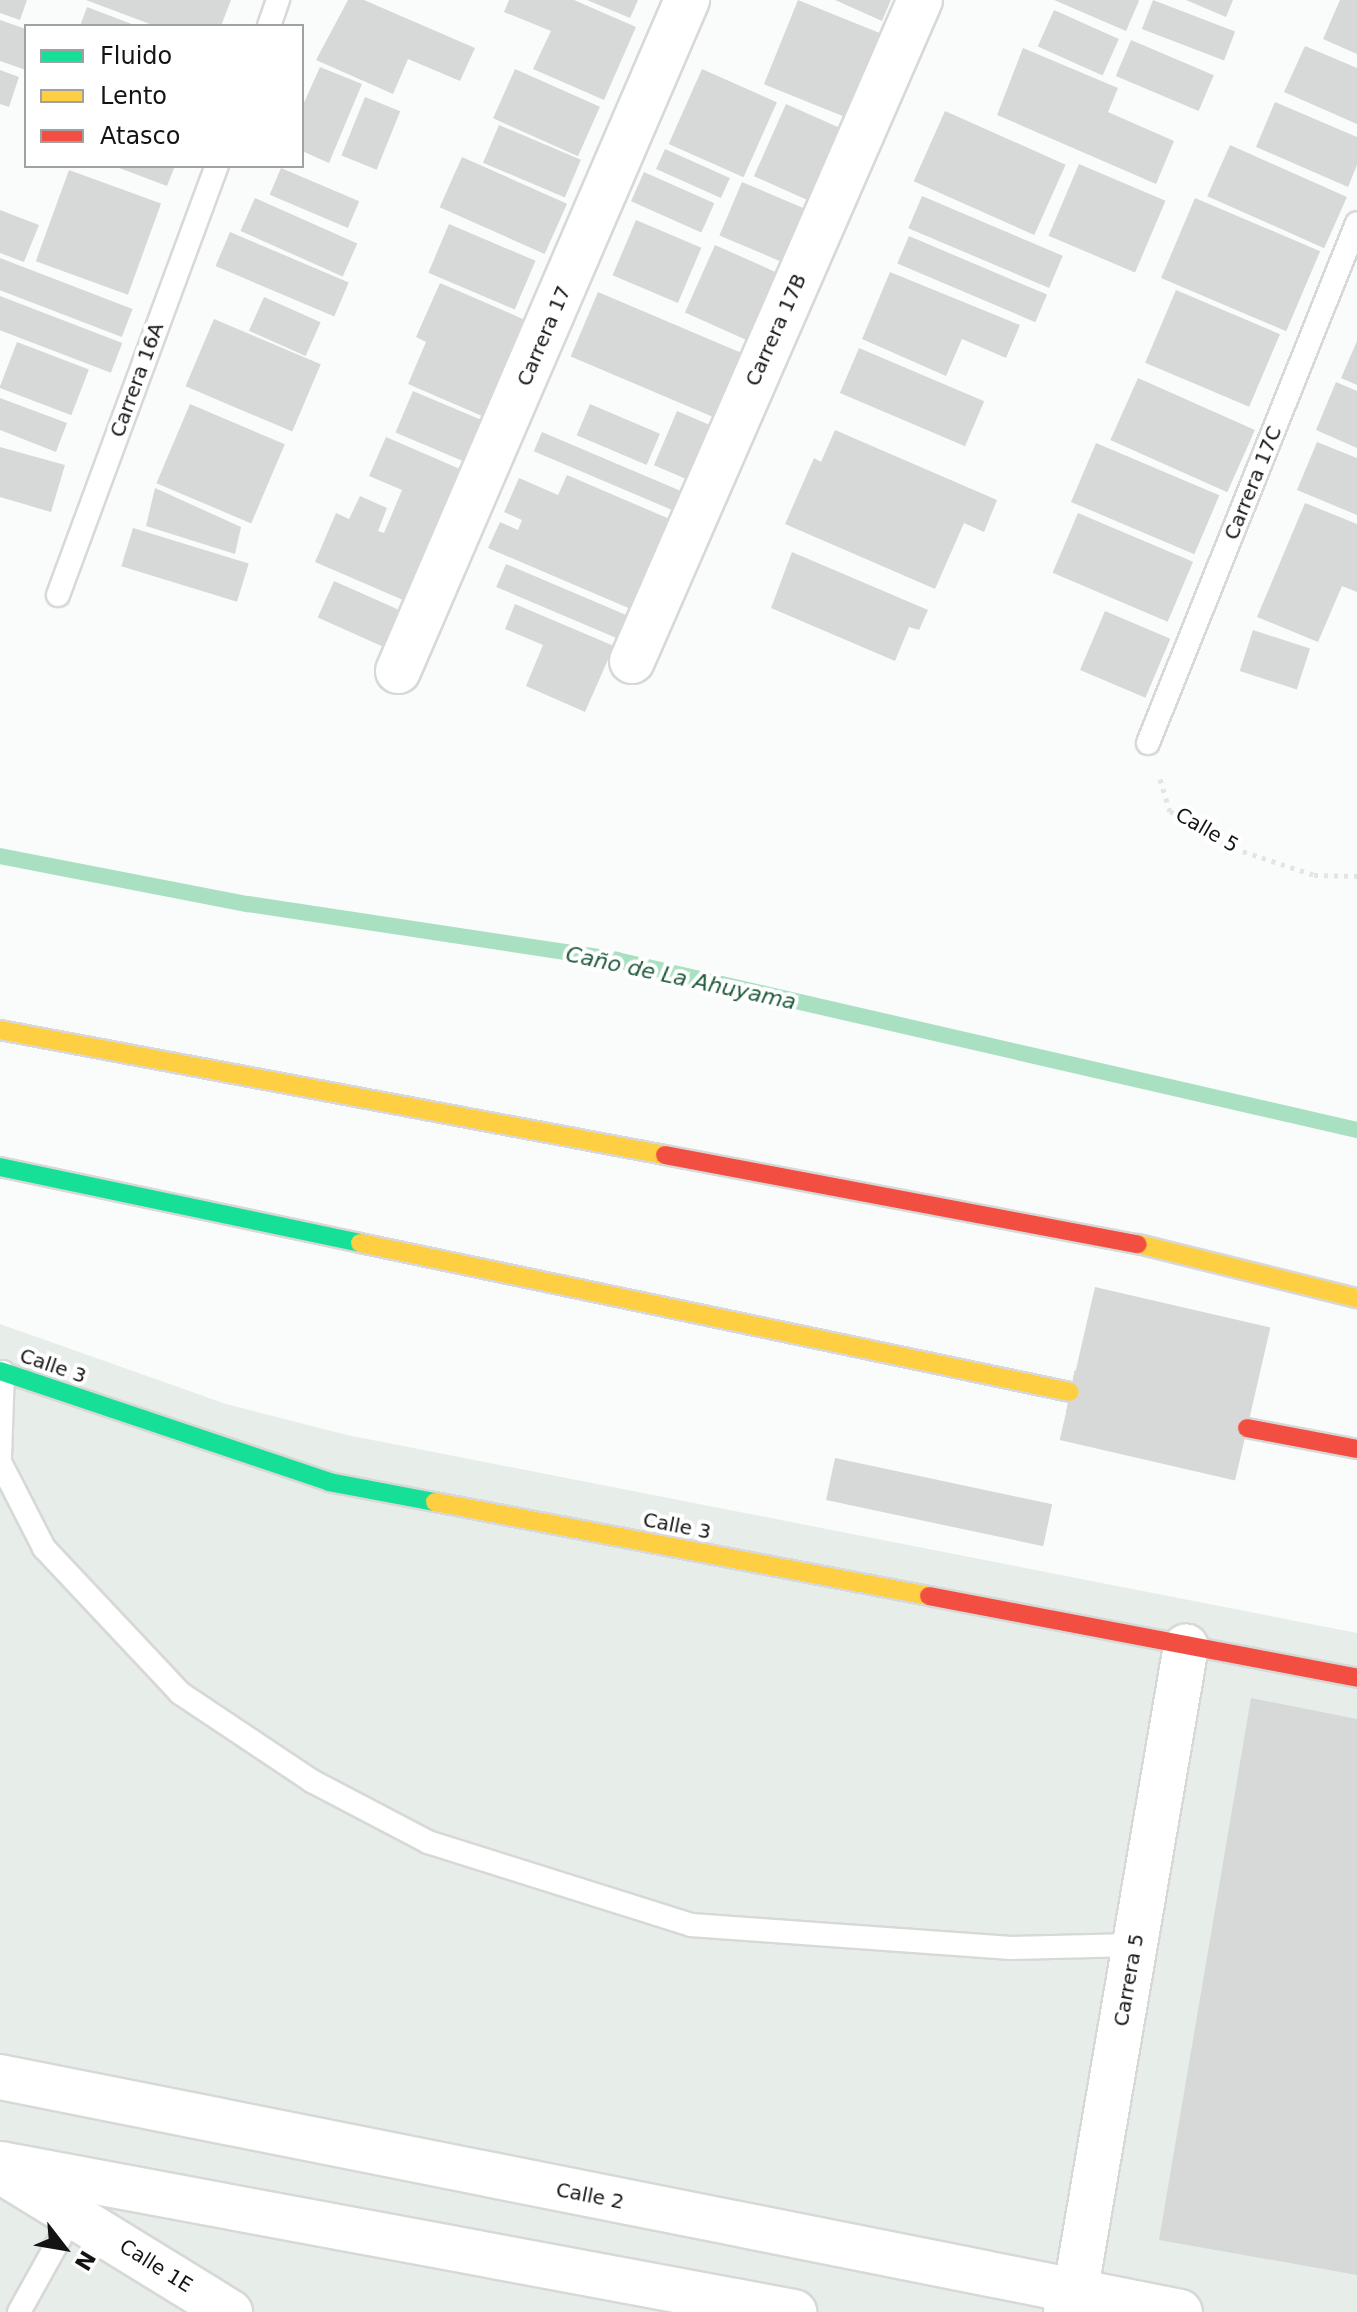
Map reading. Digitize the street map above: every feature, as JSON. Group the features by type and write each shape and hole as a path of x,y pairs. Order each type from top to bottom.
{"main road":[{"path":"0,1030 1153,1247 1357,1298"},
{"path":"0,1167 1070,1392"},
{"name":"Calle 3","path":"2,1372 329,1482 1357,1678"},
{"path":"1247,1428 1357,1449"}],"street":[{"name":"Carrera 17","path":"398,671 687,0"},
{"name":"Carrera 17B","path":"632,661 920,0"},
{"name":"Carrera 5","path":"1082,2306 1135,1945 1186,1646"},
{"name":"Calle 2","path":"0,2077 1082,2306 1180,2312"},
{"path":"0,2164 794,2312"},
{"name":"Calle 1E","path":"0,2170 230,2312"}],"lane":[{"path":"270,24 278,0"},
{"name":"Carrera 16A","path":"58,595 216,168"},
{"name":"Carrera 17C","path":"1148,743 1357,223"},
{"path":"2,1372 0,1460 44,1548 180,1693 312,1781 428,1842 691,1925 1011,1948 1135,1945"},
{"path":"19,2312 73,2215"}],"path":[{"name":"Calle 5","path":"1148,743 1170,811 1183,820 1224,845 1314,875 1357,876"}],"shaded area":[{"path":"0,1324 226,1404 347,1435 1357,1633 1357,2312 0,2312"}],"building":[{"path":"0,0 27,0 20,20 0,13"},
{"path":"86,0 231,0 222,24 150,24"},
{"path":"348,0 364,0 475,48 460,81 408,59 393,94 316,60"},
{"path":"509,0 574,0 636,27 604,100 533,69 551,31 504,12"},
{"path":"587,0 638,0 630,18"},
{"path":"798,0 885,35 851,120 764,84"},
{"path":"835,0 891,0 882,21"},
{"path":"1054,0 1138,0 1139,1 1126,31"},
{"path":"1153,0 1235,32 1224,60 1142,29"},
{"path":"1186,0 1233,0 1226,17"},
{"path":"1340,0 1357,0 1357,54 1323,39"},
{"path":"87,7 132,24 81,24"},
{"path":"1054,10 1119,39 1103,75 1038,47"},
{"path":"0,20 24,28 24,69 0,61"},
{"path":"1131,40 1214,75 1199,111 1116,76"},
{"path":"1305,46 1357,68 1357,124 1284,92"},
{"path":"1023,48 1118,88 1108,112 1174,141 1156,184 997,115"},
{"path":"320,67 362,84 329,163 304,152 304,103"},
{"path":"515,69 600,107 578,156 493,118"},
{"path":"702,69 777,102 744,177 669,144"},
{"path":"0,70 19,77 9,107 0,104"},
{"path":"365,97 400,111 377,170 341,155"},
{"path":"1275,102 1357,137 1357,165 1348,187 1256,147"},
{"path":"786,104 842,129 810,201 754,176"},
{"path":"945,111 1066,165 1034,235 914,181"},
{"path":"499,125 581,160 565,198 483,163"},
{"path":"1230,145 1347,197 1324,248 1207,196"},
{"path":"665,149 730,178 721,198 656,169"},
{"path":"462,157 567,204 545,254 440,207"},
{"path":"1079,164 1166,201 1135,273 1049,236"},
{"path":"119,168 174,168 167,186"},
{"path":"281,168 359,201 348,228 270,195"},
{"path":"69,170 161,204 128,295 36,261"},
{"path":"644,172 714,203 701,233 631,201"},
{"path":"742,182 809,211 787,264 719,235"},
{"path":"922,196 1063,256 1049,288 908,228"},
{"path":"255,198 357,244 343,276 240,231"},
{"path":"1195,198 1320,251 1286,331 1161,278"},
{"path":"0,210 39,225 24,262 0,253"},
{"path":"636,220 701,248 678,303 613,275"},
{"path":"449,224 536,261 515,310 428,273"},
{"path":"230,232 349,282 334,316 216,266"},
{"path":"909,236 1047,295 1035,322 897,264"},
{"path":"715,245 787,277 757,345 685,313"},
{"path":"0,258 133,309 122,337 0,290"},
{"path":"890,272 1020,325 1006,358 962,339 946,376 862,339"},
{"path":"440,283 523,319 482,416 408,384 426,342 416,337"},
{"path":"1176,290 1280,334 1249,407 1145,363"},
{"path":"598,292 750,356 723,421 571,356"},
{"path":"0,296 122,343 111,373 0,330"},
{"path":"264,297 321,322 306,356 249,331"},
{"path":"214,319 321,364 292,432 185,386"},
{"path":"1357,341 1357,385 1341,378"},
{"path":"17,342 89,370 71,415 0,388"},
{"path":"859,348 984,401 965,446 840,393"},
{"path":"1138,378 1255,430 1227,492 1110,440"},
{"path":"1336,382 1357,391 1357,448 1316,430"},
{"path":"413,391 484,421 466,463 395,432"},
{"path":"0,398 67,423 56,452 0,430"},
{"path":"190,404 285,444 251,523 156,483"},
{"path":"590,404 660,434 647,465 577,435"},
{"path":"677,411 722,430 699,484 654,465"},
{"path":"835,430 997,500 984,532 964,523 935,589 785,524 814,458 821,462"},
{"path":"542,432 692,496 684,515 534,451"},
{"path":"386,437 460,469 403,600 315,562 336,513 349,519 360,496 387,508 378,531 384,533 402,490 369,476"},
{"path":"1317,442 1357,458 1357,515 1297,490"},
{"path":"1096,443 1219,495 1194,554 1071,502"},
{"path":"0,447 65,465 51,512 0,497"},
{"path":"567,475 679,523 640,613 488,548 500,522 518,530 522,520 504,512 519,478 558,495"},
{"path":"155,488 241,527 235,554 146,526"},
{"path":"1305,503 1357,524 1357,592 1342,586 1318,642 1257,617"},
{"path":"1078,513 1193,562 1168,622 1053,573"},
{"path":"133,528 249,563 237,602 121,566"},
{"path":"792,552 928,610 919,630 909,627 895,661 771,608"},
{"path":"506,564 639,620 629,643 496,587"},
{"path":"334,581 402,611 385,648 318,618"},
{"path":"515,604 614,646 585,712 526,686 543,645 505,629"},
{"path":"1105,611 1170,639 1145,698 1080,670"},
{"path":"1253,630 1310,649 1297,689 1240,671"},
{"path":"1095,1287 1270,1327 1235,1480 1060,1440"},
{"path":"835,1458 1052,1504 1043,1546 826,1500"},
{"path":"1251,1698 1357,1719 1357,2275 1159,2240"}],"waterway":[{"name":"Caño de La Ahuyama","path":"0,856 248,904 617,960 1357,1130"}],"tunnel":[{"path":"1070,1392 1247,1428"}],"traffic: fast":[{"path":"0,1167 360,1243"},
{"path":"0,1371 329,1482 435,1502"}],"traffic: slow":[{"path":"0,1030 665,1155"},
{"path":"360,1243 1070,1392"},
{"path":"1138,1244 1357,1298"},
{"path":"435,1502 929,1596"}],"traffic: jam":[{"path":"665,1155 1138,1244"},
{"path":"1247,1428 1357,1449"},
{"path":"929,1596 1357,1678"}]}
